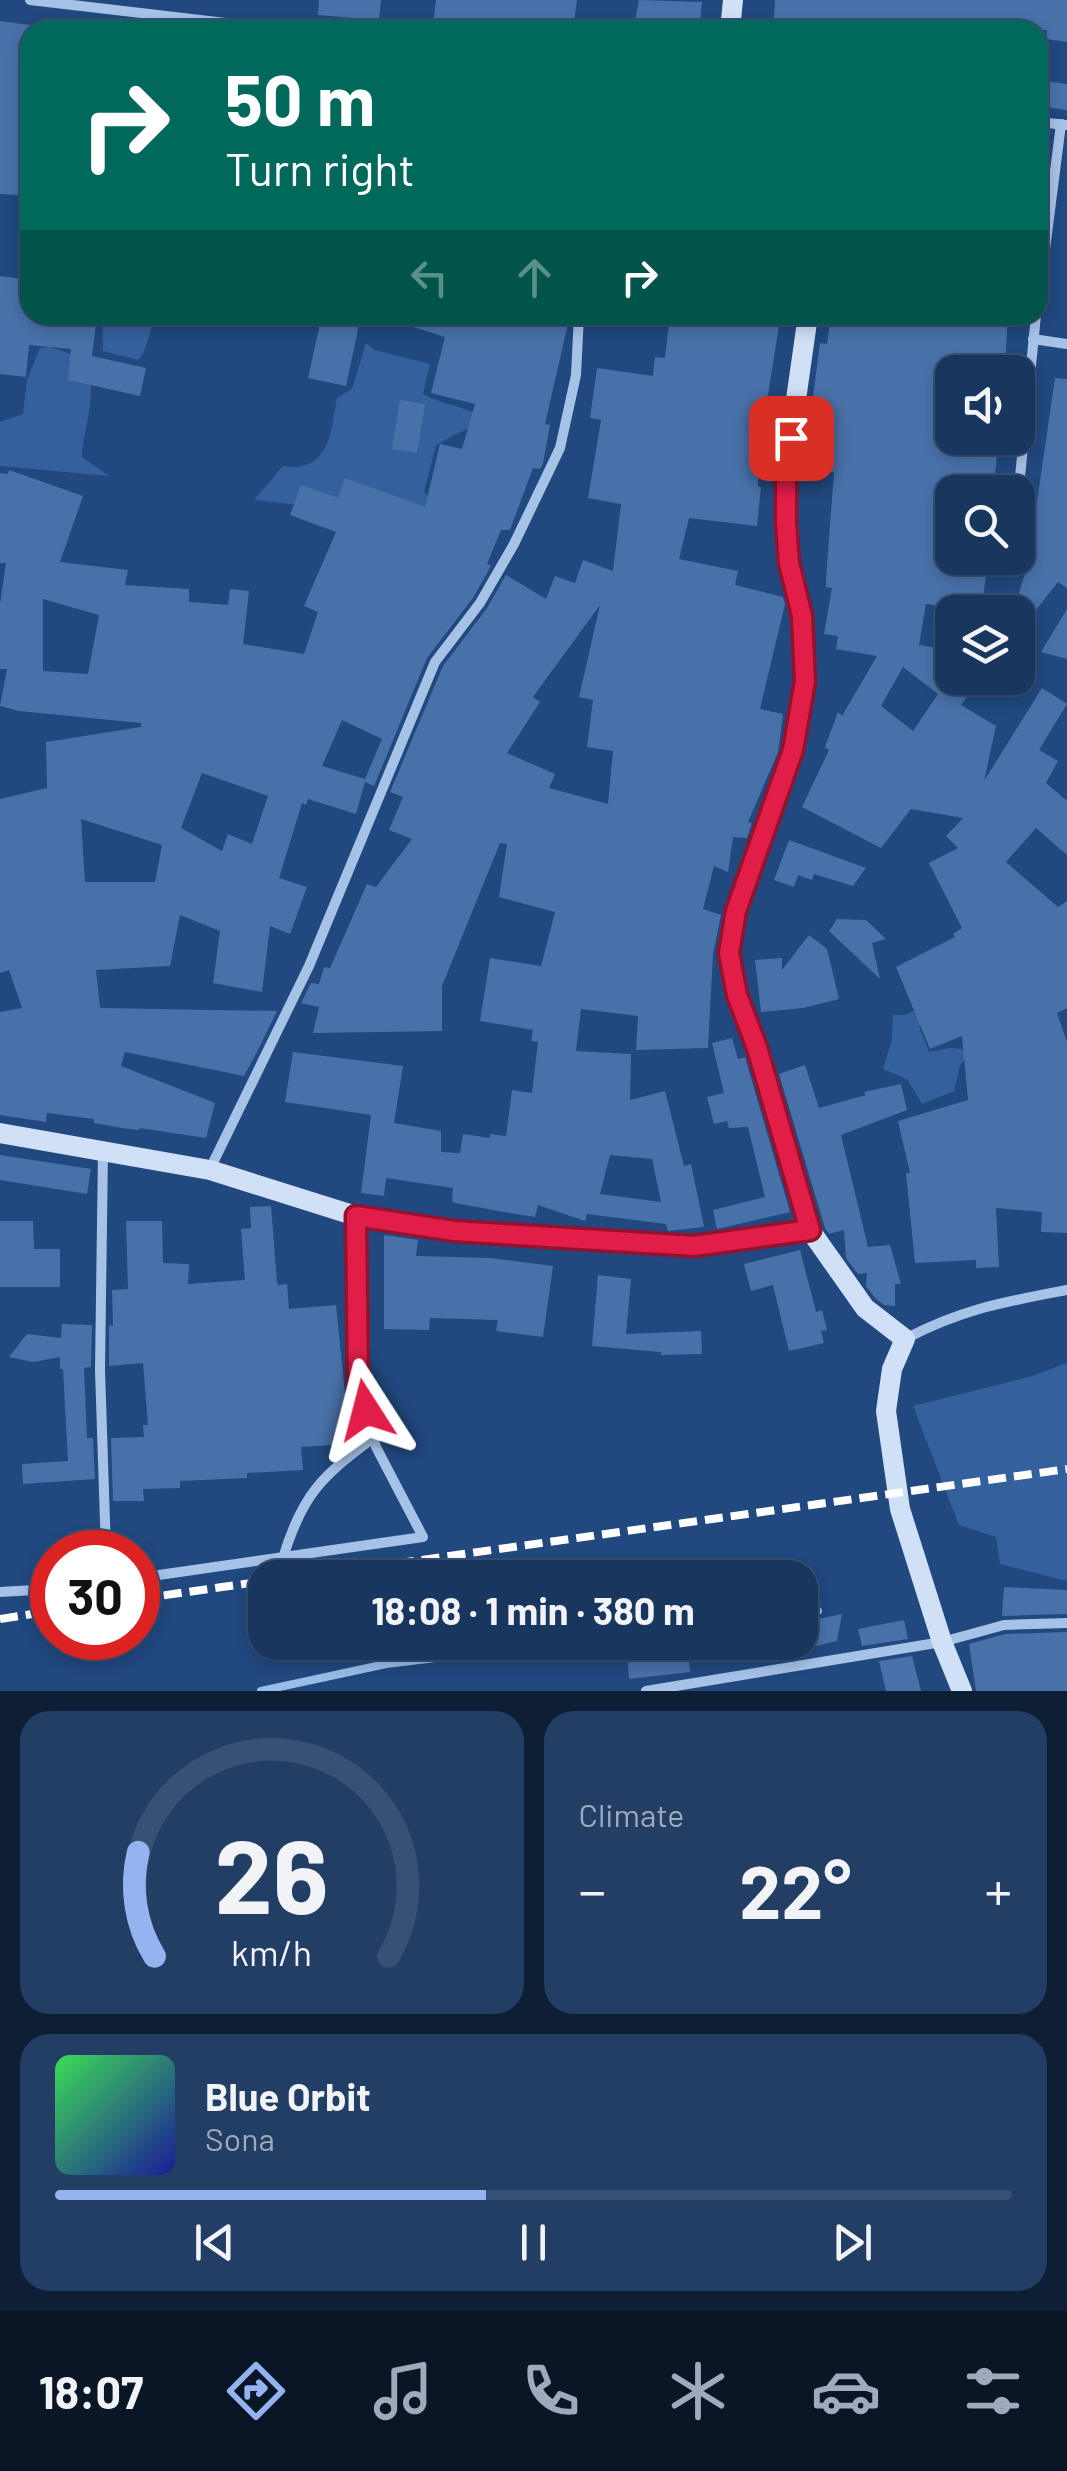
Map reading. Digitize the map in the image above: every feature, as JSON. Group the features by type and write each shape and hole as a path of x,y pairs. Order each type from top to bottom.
{"street":[{"path":"30,0 200,20"},
{"path":"1048,235 1064,124"},
{"path":"210,1170 309,966 436,662 480,603 514,544 560,448 576,375 579,325"},
{"path":"807,325 786,470 789,563 802,616 805,681 793,750 736,911 729,953 737,995 757,1048 810,1230 866,1308 905,1339"},
{"path":"1020,475 1035,325"},
{"path":"1033,340 1067,344"},
{"path":"0,1133 210,1170 356,1216 454,1231 694,1246 810,1230"},
{"path":"103,1150 100,1336 105,1530"},
{"path":"160,1575 423,1537 373,1438 358,1382 356,1216"},
{"path":"962,1691 942,1642 900,1510 886,1410 892,1369 905,1339 947,1317 1067,1290"},
{"path":"283,1558 296,1515 320,1480 373,1438"},
{"path":"0,1592 30,1590"},
{"path":"646,1691 942,1642 1004,1626 1067,1623"},
{"path":"742,1691 743,1677"}],"shaded area":[{"path":"102,325 153,325 138,360 103,351"},
{"path":"366,343 375,350 430,364 423,394 480,416 472,426 436,445 424,492 440,507 434,520 254,500 283,466 299,467 319,457 329,437 337,398 352,389"},
{"path":"51,347 78,358 87,369 91,393 82,457 109,476 0,466 0,422 23,414 27,380 40,348"},
{"path":"938,998 919,1026 929,1052 950,1048 974,1050 960,1065 954,1091 922,1104 908,1080 883,1069 892,1040 893,1015 906,1015"},
{"path":"1067,1363 1067,1581 1000,1564 996,1537 959,1525 913,1406 1029,1377"}],"building":[{"path":"319,0 381,0 379,20 318,15"},
{"path":"436,0 577,0 574,20 434,20"},
{"path":"639,0 702,2 700,20 635,20"},
{"path":"775,0 1067,0 1067,42 1048,39 1048,20 774,20"},
{"path":"0,21 20,24 20,195 0,194"},
{"path":"1048,81 1067,84 1067,110 1048,107"},
{"path":"0,276 20,279 20,325 96,325 92,356 146,368 140,396 68,380 71,349 29,345 26,377 0,374"},
{"path":"320,325 359,325 346,386 308,378"},
{"path":"407,325 568,325 545,424 550,425 543,463 540,469 533,468 510,530 501,530 487,564 491,566 473,598 427,658 374,786 365,782 356,814 308,799 306,805 302,803 279,878 307,887 290,934 270,926 262,992 213,983 220,931 180,915 170,966 96,970 100,1008 277,1011 244,1076 125,1052 121,1066 215,1103 206,1138 122,1128 94,1123 94,1119 47,1113 46,1122 0,1115 0,1012 22,1008 9,970 0,973 0,799 47,788 46,742 141,727 141,723 0,706 7,669 0,669 0,604 6,563 0,563 0,473 8,474 9,470 83,496 60,562 128,570 125,585 189,589 189,602 228,605 230,589 249,591 243,644 304,654 318,612 304,606 336,532 290,515 301,485 338,498 345,478 425,507 440,444 462,449 475,404 431,393 445,337","holes":["43,599 99,615 88,674 43,671","342,720 382,739 365,779 322,766","202,773 268,796 252,844 228,834 222,851 181,828","81,819 162,845 155,882 85,882"]},
{"path":"669,325 779,325 759,452 757,526 689,518 679,559 738,571 735,585 783,597 785,604 760,709 783,714 778,752 748,822 752,823 747,838 733,837 728,872 714,866 703,909 721,915 713,954 708,1048 636,1050 638,1016 581,1009 576,1051 631,1054 630,1100 665,1091 684,1166 691,1164 704,1227 668,1231 666,1224 587,1214 585,1221 538,1205 535,1217 455,1203 453,1188 386,1178 384,1196 361,1193 371,1115 285,1102 293,1052 403,1066 394,1123 441,1131 441,1152 460,1153 463,1134 506,1136 512,1090 532,1093 538,1042 531,1041 533,1030 480,1021 490,958 541,966 555,912 499,897 507,844 500,843 442,986 442,1031 313,1033 319,1007 301,1003 311,983 319,984 324,967 330,968 367,884 376,887 412,839 389,830 403,797 390,792 443,666 487,608 506,575 546,599 555,576 575,583 583,560 613,571 621,504 588,498 601,420 590,418 597,368 653,376 655,357 665,358","holes":["600,605 579,697 593,700 587,747 613,751 608,804 549,788 555,774 507,753 540,702 533,697","610,1155 652,1159 661,1202 600,1194"]},
{"path":"830,325 1007,325 1006,355 935,355 935,455 997,455 995,475 935,475 935,575 986,575 983,595 935,595 935,605 926,604 919,645 935,647 935,692 903,667 881,706 913,731 937,695 968,695 961,705 996,726 984,781 1042,688 1067,704 1039,750 1058,761 1046,783 1067,801 1067,855 1036,828 1006,862 1058,907 1067,901 1067,1008 1057,1013 1067,1042 1067,1233 1041,1232 1042,1212 996,1208 999,1267 976,1268 976,1260 915,1263 906,1173 910,1173 898,1121 968,1100 962,1036 930,1049 896,967 955,937 953,934 962,928 929,863 958,848 946,836 963,818 911,809 881,848 802,807 829,750 825,747 838,712 842,716 877,656 836,649 838,636 824,634 832,588 826,587 826,578 834,472 813,470 822,399 813,397 820,343 827,344"},
{"path":"1055,378 1067,379 1067,588 1058,582 1035,611 1035,595 1018,595 1025,575 1035,575 1035,516"},
{"path":"400,400 425,404 417,453 392,449"},
{"path":"1067,609 1067,659 1041,652"},
{"path":"789,840 866,868 853,886 814,874 812,880 798,875 794,887 774,880"},
{"path":"837,919 866,920 886,939 872,943 880,979 829,931"},
{"path":"809,935 827,949 839,999 761,1012 755,960 782,958 782,970"},
{"path":"732,1038 738,1059 745,1057 790,1212 717,1229 713,1210 765,1197 748,1127 729,1128 727,1121 714,1124 707,1097 724,1093 712,1043"},
{"path":"805,1065 819,1108 901,1084 907,1110 841,1135 868,1247 890,1245 901,1284 895,1284 895,1306 884,1305 875,1298 866,1286 867,1273 858,1274 846,1258 844,1230 829,1234 825,1228 779,1074"},
{"path":"0,1155 91,1169 87,1194 0,1180"},
{"path":"271,1206 277,1282 287,1284 289,1309 336,1305 350,1444 301,1447 303,1470 180,1481 180,1488 143,1489 144,1501 113,1501 111,1438 144,1437 143,1425 148,1425 143,1363 109,1366 112,1290 128,1289 126,1221 162,1221 163,1263 189,1264 188,1284 245,1280 241,1229 251,1228 250,1207"},
{"path":"0,1221 33,1221 34,1249 60,1249 60,1287 0,1287"},
{"path":"384,1235 418,1240 416,1256 490,1258 553,1266 543,1337 496,1331 498,1320 430,1318 429,1330 384,1329"},
{"path":"800,1250 816,1312 822,1310 827,1330 821,1331 824,1343 789,1351 773,1285 751,1291 744,1264"},
{"path":"598,1275 631,1279 626,1334 701,1331 702,1354 661,1355 592,1346"},
{"path":"62,1324 92,1325 91,1367 84,1368 87,1438 93,1438 95,1479 23,1484 22,1464 68,1461 63,1369 60,1357 33,1362 9,1357 27,1334 61,1338"},
{"path":"1004,1587 1067,1590 1067,1614 1002,1616"},
{"path":"842,1614 837,1641 818,1646 818,1619"},
{"path":"904,1620 908,1639 862,1646 858,1629"},
{"path":"1067,1632 1067,1691 976,1691 969,1644 1005,1634"},
{"path":"912,1656 921,1691 886,1691 879,1661"},
{"path":"628,1660 689,1660 690,1672 629,1679"}],"waterway":[{"path":"261,1691 419,1660"}],"railway":[{"path":"421,1560 1067,1469"},
{"path":"160,1596 248,1583"},
{"path":"0,1619 30,1614"}],"route":[{"path":"366,1410 358,1382 356,1216 454,1231 694,1246 810,1230 757,1048 737,995 729,953 736,911 793,750 805,681 802,616 789,563 786,523 786,470 791,438"}]}
